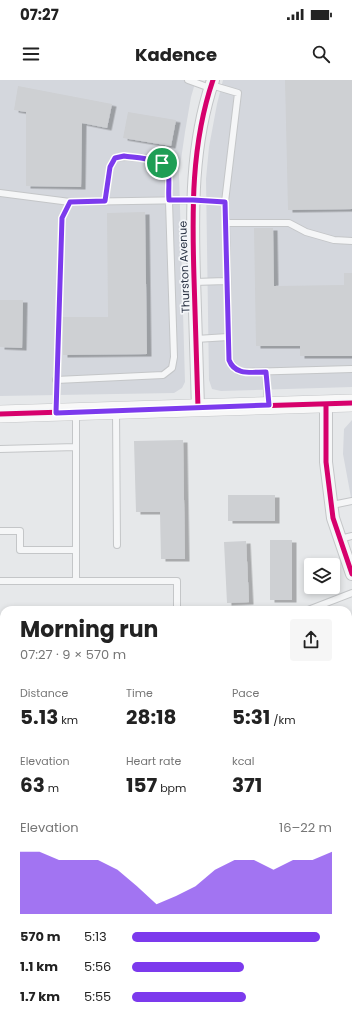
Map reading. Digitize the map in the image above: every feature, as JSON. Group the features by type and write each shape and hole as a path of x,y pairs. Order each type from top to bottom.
{"main road":[{"path":"0,414 352,403"}],"street":[{"name":"Thurston Avenue","path":"198,408 192,216 196,154 211,84"},
{"path":"326,404 326,462 333,518 346,537 352,572"}],"lane":[{"path":"188,80 211,84 238,94 225,202 228,337 229,360 231,365 242,372 352,369"},
{"path":"56,380 163,375 172,368 174,357 168,170 162,163 148,159 124,156 115,158 110,167 105,201"},
{"path":"0,193 70,202 193,200 225,202"},
{"path":"56,413 62,218 70,202"},
{"path":"226,223 289,223 306,232 334,240 352,241"},
{"path":"194,282 226,281"},
{"path":"196,338 228,337"},
{"path":"266,372 269,405"},
{"path":"116,411 117,545"},
{"path":"76,412 76,581"},
{"path":"0,448 76,447"},
{"path":"332,505 352,501"},
{"path":"0,531 20,532 20,550 76,550"},
{"path":"0,581 177,581 177,606"},
{"path":"318,606 352,593"}],"shaded area":[{"path":"0,80 196,80 191,97 179,173 185,382 182,388 174,393 0,396"},
{"path":"223,80 352,80 352,387 221,391 212,389 209,380 206,179 209,147"},
{"path":"352,420 352,503 343,454 344,429"}],"building":[{"path":"285,80 352,80 352,209 288,210"},
{"path":"18,86 112,104 107,128 82,123 81,187 26,186 26,112 14,110"},
{"path":"128,112 176,120 171,146 123,138"},
{"path":"145,212 147,354 63,355 63,317 108,317 107,213"},
{"path":"254,228 273,228 274,286 344,285 344,273 352,273 352,356 300,356 300,346 256,346"},
{"path":"0,300 23,300 22,348 0,347"},
{"path":"183,440 185,559 161,559 160,512 136,512 134,441"},
{"path":"228,495 275,495 275,521 228,521"},
{"path":"270,540 292,540 292,600 270,600"},
{"path":"246,541 249,602 227,603 224,542"}],"cycle path":[{"path":"198,408 193,253 194,178 200,129 213,80"},
{"path":"0,414 352,403"},
{"path":"326,404 326,462 333,518 352,574"}],"route":[{"path":"124,156 148,159 162,163 168,170 169,200 225,202 229,360 231,365 242,372 266,372 269,405 56,413 57,335 62,218 70,202 105,201 110,167 115,158 124,156"}]}
